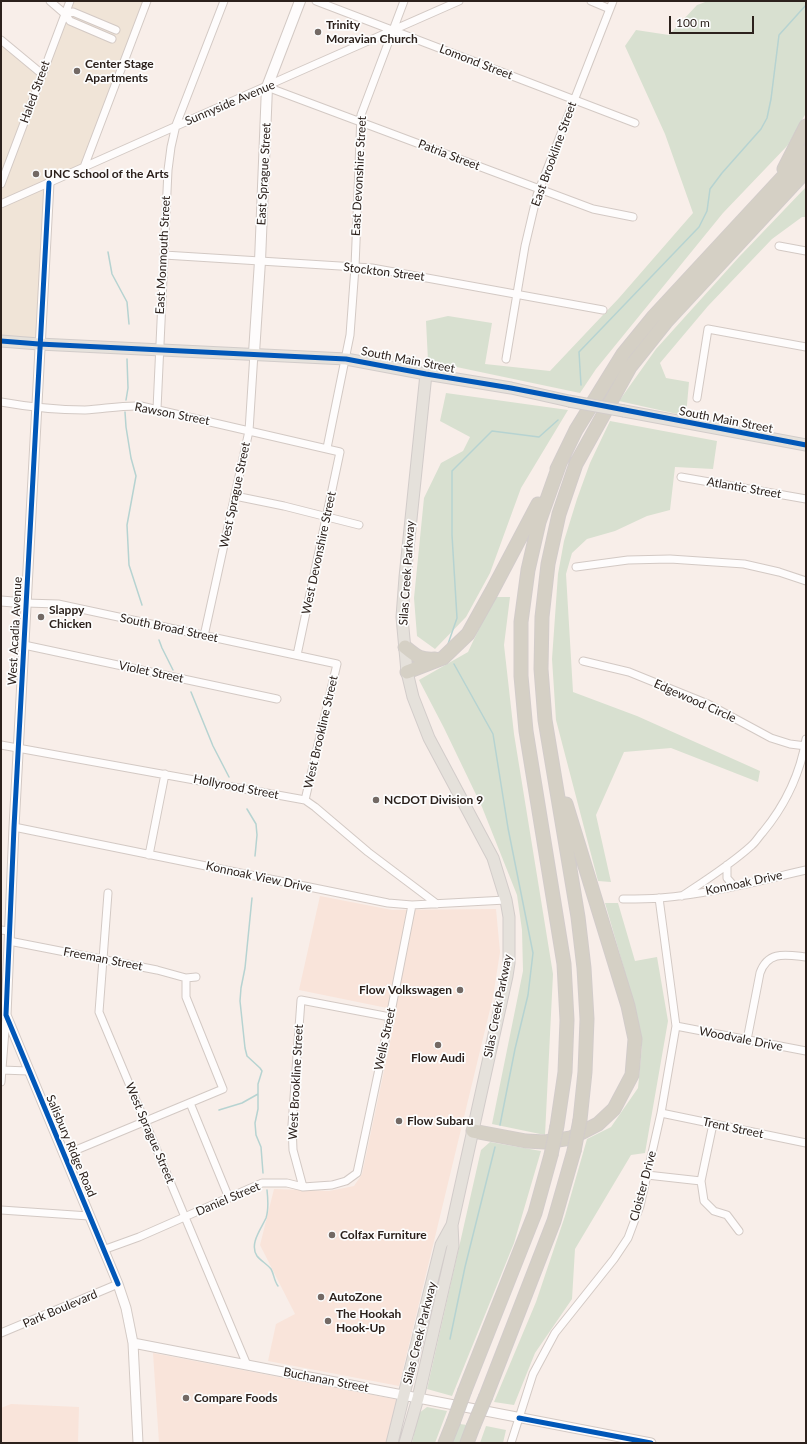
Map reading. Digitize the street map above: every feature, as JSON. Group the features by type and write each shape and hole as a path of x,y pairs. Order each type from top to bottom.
{"highway":[{"path":"776,184 806,126"},
{"path":"407,672 443,658 468,634 560,463 576,430 623,354 654,316 806,152"},
{"path":"467,1443 554,1221 574,1151 580,1120 585,1072 587,1019 584,968 578,917 545,720 541,669 542,617 548,564 559,514 576,464 630,367 666,322 806,171"},
{"path":"756,224 784,201 806,180"},
{"path":"445,1443 536,1213 557,1126 565,1072 567,1020 564,964 526,732 521,676 521,622 528,570 539,522 560,463"},
{"path":"405,647 416,657 426,660 443,658"},
{"path":"473,1131 526,1141 546,1142 571,1138 598,1124 614,1110 632,1075 635,1039 628,1006 551,755"}],"main road":[{"name":"East Sprague Street","path":"254,353 260,261 267,87 300,1"},
{"name":"South Main Street","path":"1,341 346,359 511,388 569,401 806,445"},
{"name":"Silas Creek Parkway","path":"405,1443 418,1398 453,1246 452,1225 509,963 509,917 506,900 493,858 429,738 413,697 407,672 402,617 426,374"},
{"name":"Silas Creek Parkway","path":"392,1443 441,1245 452,1225"}],"street":[{"path":"50,1 65,14 70,22 112,39"},
{"name":"Haled Street","path":"1,184 70,1"},
{"path":"84,167 147,1"},
{"name":"East Monmouth Street","path":"157,409 168,170 171,147 176,125 224,1"},
{"name":"Lomond Street","path":"316,1 635,124"},
{"name":"East Devonshire Street","path":"346,359 350,335 355,267 361,116 404,1"},
{"name":"Sunnyside Avenue","path":"1,204 176,125 267,87 459,1"},
{"path":"591,1 610,9"},
{"name":"East Brookline Street","path":"506,359 525,246 536,195 613,1"},
{"path":"65,14 74,12 116,30"},
{"path":"1,40 42,74"},
{"name":"Patria Street","path":"267,87 594,209 633,216"},
{"name":"West Acadia Avenue","path":"1,1082 6,1015 6,934 19,748 39,344 49,183"},
{"path":"779,246 806,250"},
{"name":"Stockton Street","path":"164,255 355,267 401,273 603,310"},
{"path":"697,398 708,329 806,347"},
{"name":"West Sprague Street","path":"204,636 248,431 254,353"},
{"path":"327,448 346,359"},
{"name":"Rawson Street","path":"1,402 36,408 85,410 141,406 340,452"},
{"name":"West Devonshire Street","path":"297,655 340,452"},
{"name":"Atlantic Street","path":"682,477 806,499"},
{"path":"235,496 284,506 359,525"},
{"path":"576,567 628,560 670,559 744,564 779,572 806,581"},
{"name":"South Broad Street","path":"1,602 58,604 337,664"},
{"name":"Violet Street","path":"24,645 277,699"},
{"name":"Edgewood Circle","path":"584,661 629,672 708,704 771,738 790,744 806,744"},
{"name":"West Brookline Street","path":"305,800 337,664"},
{"path":"682,896 727,866 752,845 773,820 797,776 806,744"},
{"name":"Hollyrood Street","path":"1,745 305,800 368,852 437,904"},
{"path":"149,854 165,774"},
{"name":"Konnoak View Drive","path":"14,827 388,903 412,905 506,900"},
{"path":"727,866 727,878 734,886"},
{"name":"Konnoak Drive","path":"623,899 682,896 806,870"},
{"name":"West Sprague Street","path":"108,893 99,1012 247,1365"},
{"name":"Cloister Drive","path":"511,1443 533,1374 555,1333 614,1259 628,1238 640,1206 661,1113 676,1026 659,898"},
{"name":"Wells Street","path":"357,1173 412,905"},
{"name":"Freeman Street","path":"6,934 103,959 157,970 186,978 196,977"},
{"path":"747,1040 760,973 763,966 773,957 780,954 806,957"},
{"path":"64,1155 223,1089 186,997 186,978"},
{"name":"West Brookline Street","path":"303,1187 293,1150 292,1125 301,1000 390,1017"},
{"name":"Salisbury Ridge Road","path":"6,1015 118,1284 126,1308 133,1343 138,1443"},
{"name":"Woodvale Drive","path":"676,1026 806,1051"},
{"path":"1,1070 29,1071"},
{"path":"190,1103 229,1198"},
{"name":"Trent Street","path":"661,1113 806,1143"},
{"path":"713,1124 699,1181 704,1201 714,1211 727,1215 739,1231"},
{"name":"Daniel Street","path":"103,1250 262,1184 287,1183 303,1187 332,1185 346,1181 357,1173"},
{"path":"647,1175 699,1181"},
{"path":"1,1210 89,1216"},
{"name":"Park Boulevard","path":"1,1334 118,1284"},
{"name":"Buchanan Street","path":"133,1343 405,1395 613,1439 651,1443"}],"shaded area":[{"name":"UNC School of the Arts","path":"70,1 147,1 84,167 49,183 39,344 1,342 1,40 42,74"},
{"path":"320,896 392,910 496,909 500,952 493,997 399,1386 268,1361 276,1324 295,1314 260,1245 274,1189 329,1191 354,1186 362,1174 397,1010 299,990"},
{"path":"153,1353 399,1400 388,1443 159,1443"},
{"path":"11,1404 79,1407 78,1443 1,1443 1,1408"}],"green space":[{"path":"708,1 806,1 806,113 788,145 723,213 596,369 580,393 428,361 426,321 448,316 492,323 485,364 550,371 619,298 693,213 665,134 625,46 636,30 669,35 697,5"},
{"path":"806,187 806,217 802,217 772,239 708,306 660,363 666,378 689,382 686,416 619,401 656,349 739,257"},
{"path":"446,393 568,410 521,488 490,573 466,617 435,649 417,636 414,598 424,498 441,463 463,451 470,437 440,421"},
{"path":"610,421 717,441 713,469 675,467 670,510 647,516 615,531 587,539 572,553 566,574 573,692 637,716 760,771 758,782 671,748 624,752 596,815 611,882 598,881 556,720 552,659 558,574 564,541 590,463"},
{"path":"494,597 510,597 504,645 514,734 553,974 545,1135 492,1124 523,971 522,930 517,895 482,807 419,680 468,652"},
{"path":"605,903 618,903 635,961 657,957 668,1021 645,1153 631,1155 575,1249 572,1299 535,1353 514,1405 494,1402 536,1302 565,1216 587,1139 611,1127 638,1088 642,1045 633,1000"},
{"path":"490,1142 541,1151 514,1243 452,1396 427,1389 481,1150"},
{"path":"427,1407 447,1411 435,1443 412,1443 419,1413"},
{"path":"460,1424 467,1425 460,1443 452,1443"},
{"path":"486,1426 506,1430 503,1443 480,1443"}],"waterway":[{"path":"581,385 579,352 699,227 707,211 710,189 722,173 761,129 767,118 771,99 779,35 806,5"},
{"path":"108,252 112,274 127,302 129,324"},
{"path":"126,400 128,388 127,359"},
{"path":"125,412 131,458 136,476 127,525 129,565 142,605"},
{"path":"448,644 457,618 452,535 452,471 492,431 539,437 558,420"},
{"path":"159,640 173,670"},
{"path":"454,664 493,734 508,828 533,953 528,995 515,1049 500,1125"},
{"path":"191,692 213,746 229,777"},
{"path":"247,809 256,824 257,835 255,856"},
{"path":"252,898 240,1001 247,1056 262,1071 258,1084 258,1109 255,1123 256,1135 261,1147 263,1173"},
{"path":"219,1110 242,1103 258,1094"},
{"path":"450,1339 465,1267 495,1147"},
{"path":"267,1190 267,1215 254,1247 257,1256 271,1269 278,1286"}],"cycle path":[{"path":"49,183 14,827 6,1015 118,1284"},
{"path":"1,341 346,359 511,388 806,445"},
{"path":"519,1418 651,1443"}],"place":[{"name":"Trinity Moravian Church","path":"318,32"},
{"name":"Center Stage Apartments","path":"77,71"},
{"name":"UNC School of the Arts","path":"36,174"},
{"name":"Slappy Chicken","path":"41,617"},
{"name":"NCDOT Division 9","path":"376,800"},
{"name":"Flow Volkswagen","path":"460,990"},
{"name":"Flow Audi","path":"438,1045"},
{"name":"Flow Subaru","path":"399,1121"},
{"name":"Colfax Furniture","path":"332,1235"},
{"name":"AutoZone","path":"321,1297"},
{"name":"The Hookah Hook-Up","path":"328,1321"},
{"name":"Compare Foods","path":"186,1398"}]}
